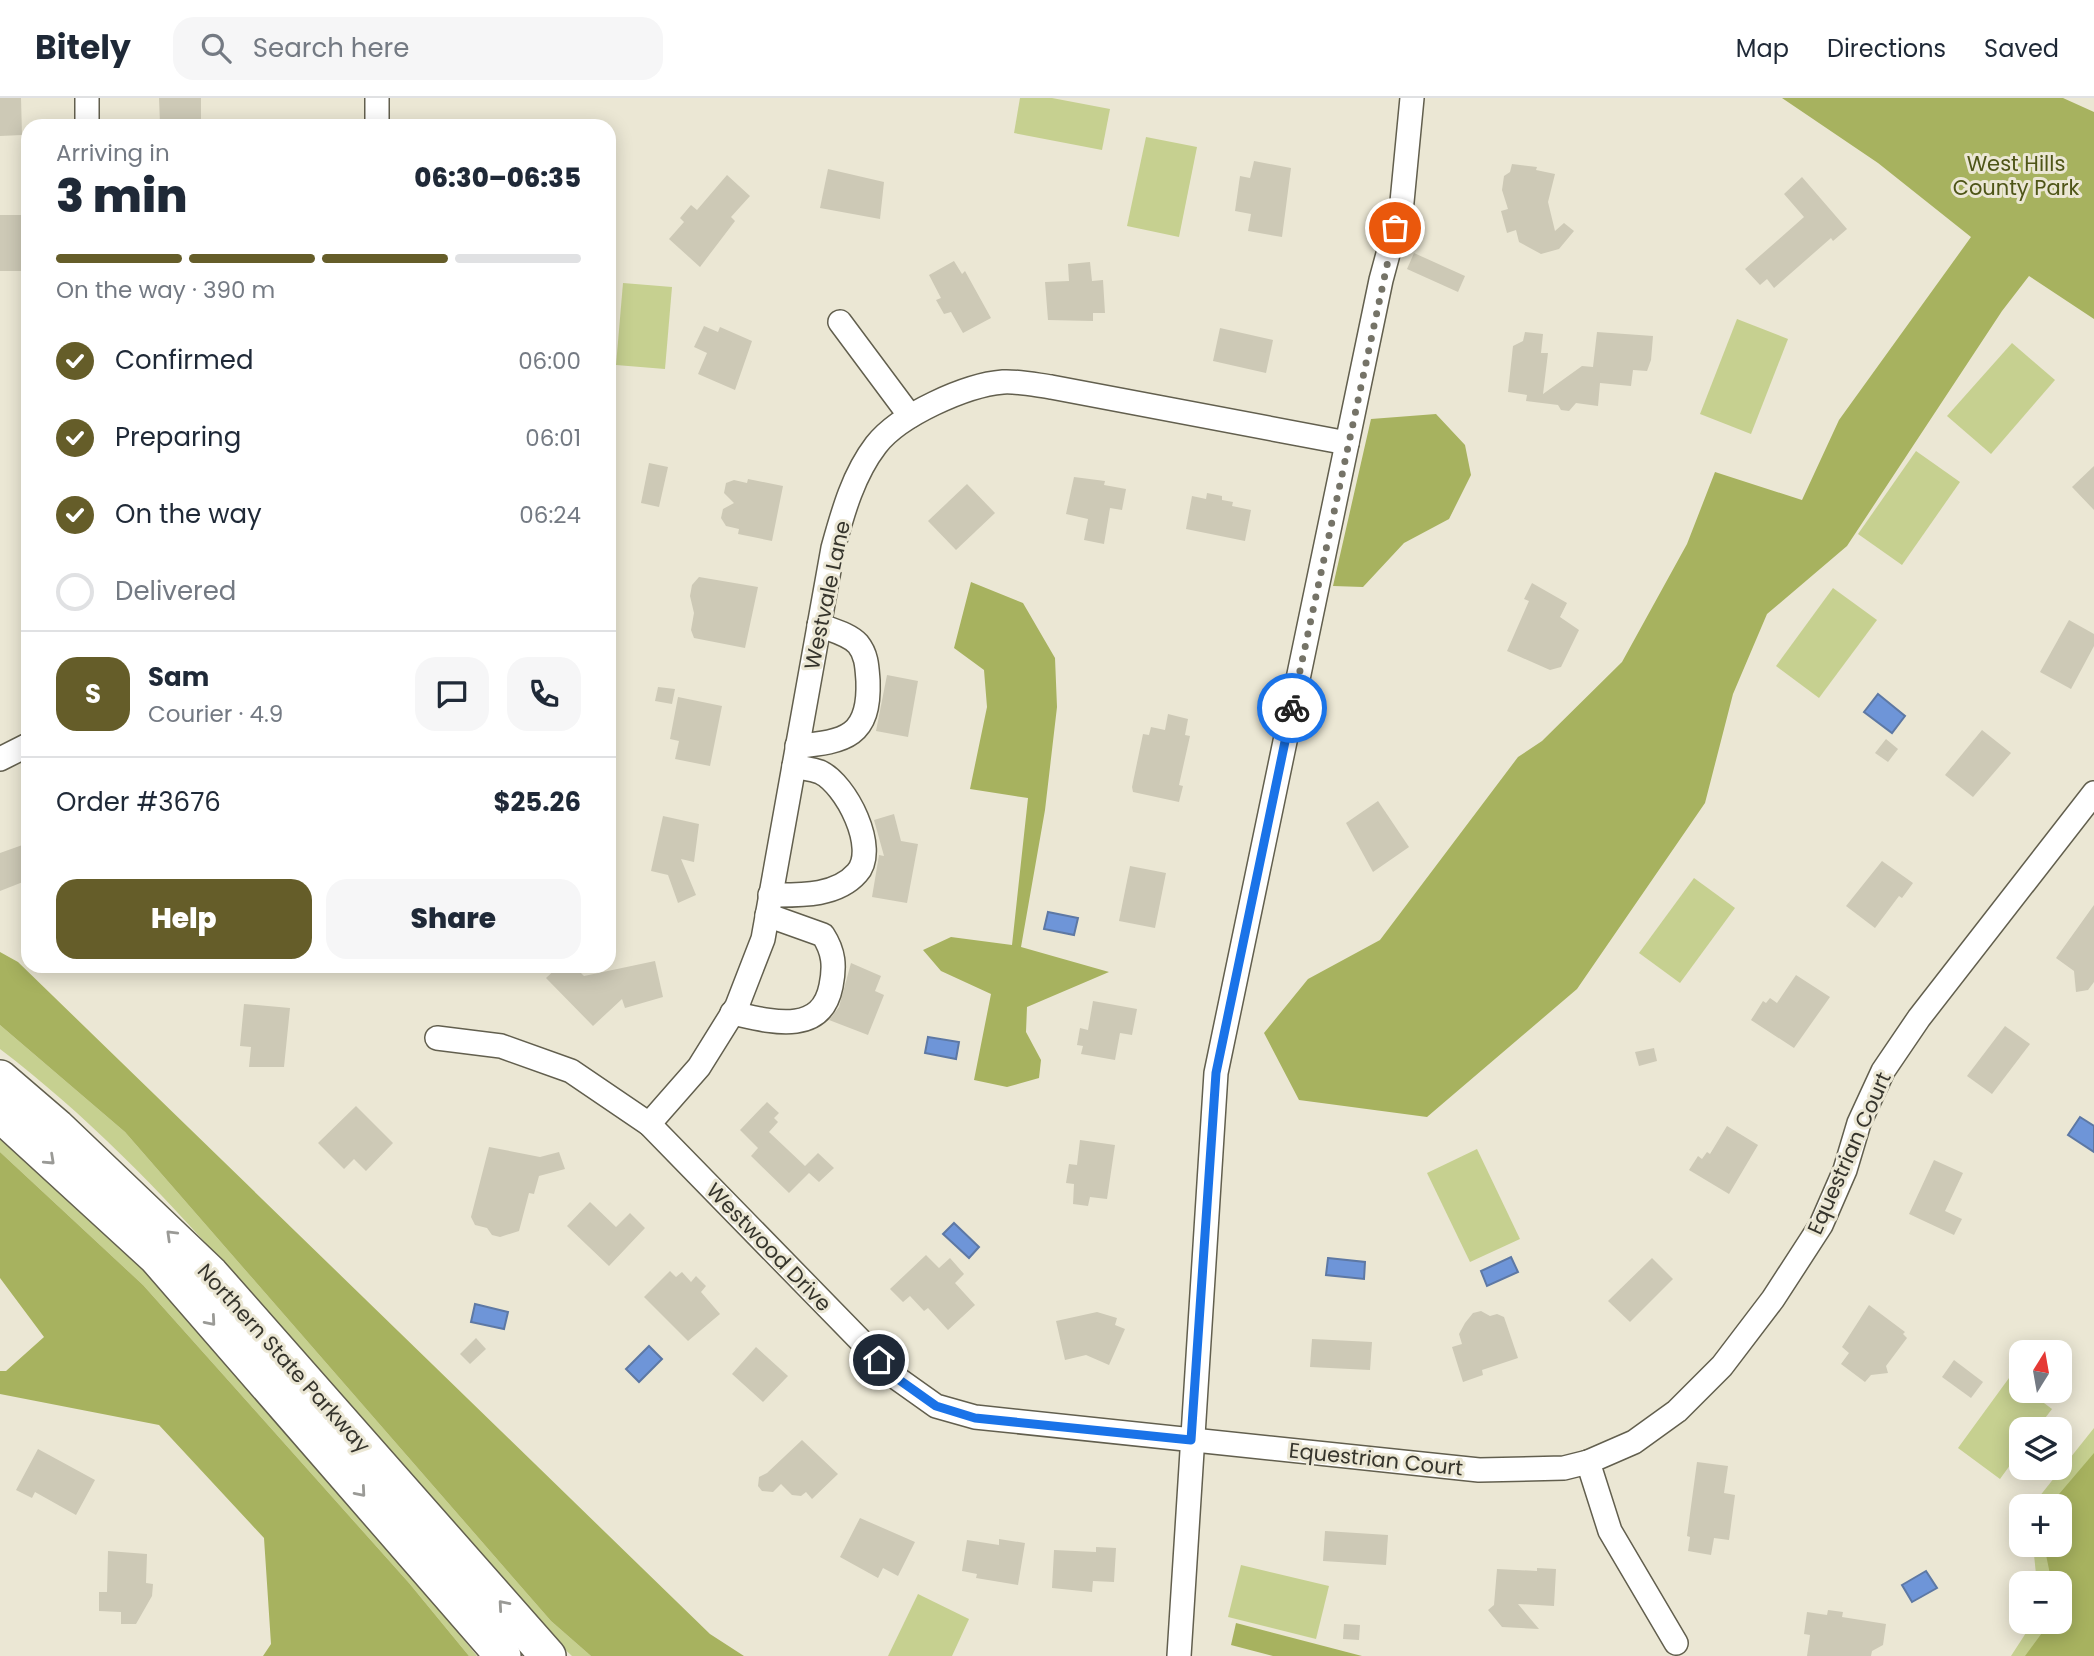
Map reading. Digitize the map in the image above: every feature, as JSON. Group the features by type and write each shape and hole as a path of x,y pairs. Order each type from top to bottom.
{"highway":[{"name":"Northern State Parkway","path":"0,1078 57,1127 211,1274 548,1656"},
{"name":"Northern State Parkway","path":"0,1114 156,1257 503,1656"}],"street":[{"path":"87,98 88,119"},
{"path":"377,98 377,119"},
{"path":"1179,1656 1216,1073 1381,280 1402,202 1412,98"},
{"path":"841,322 910,416"},
{"name":"Westvale Lane","path":"649,1124 699,1067 732,1013 763,939 833,548 849,493 876,444 910,416 962,392 1004,382 1051,387 1347,443"},
{"path":"795,756 857,730 866,716 867,660 858,644 819,625"},
{"path":"0,759 21,748"},
{"path":"769,905 840,885 856,875 863,864 866,842 858,821 837,787 821,772 795,756"},
{"name":"Equestrian Court","path":"1191,1440 1479,1469 1564,1468 1588,1462 1634,1441 1677,1411 1722,1366 1773,1299 1821,1225 1845,1170 1859,1124 1883,1072 1919,1018 2094,793"},
{"path":"732,1013 790,1023 808,1020 819,1012 830,993 834,969 832,949 823,934 769,905"},
{"name":"Westwood Drive","path":"438,1038 501,1046 572,1071 649,1124 898,1379 936,1406 975,1418 1191,1440"},
{"path":"1588,1462 1610,1531 1676,1643"}],"green space":[{"path":"1020,98 1052,98 1110,109 1102,150 1014,133"},
{"name":"West Hills County Park","path":"1782,98 2063,98 2094,112 2094,319 2029,276 2002,311 1847,546 1767,614 1733,694 1705,803 1577,989 1427,1117 1299,1100 1264,1033 1308,979 1380,940 1518,757 1542,741 1622,662 1687,544 1715,472 1802,500 1839,420 1971,237 1878,163"},
{"path":"1146,137 1197,147 1179,237 1127,226"},
{"path":"623,283 672,287 665,369 616,365"},
{"path":"1737,319 1788,339 1751,434 1700,414"},
{"path":"2012,343 2055,380 1991,454 1947,416"},
{"path":"1436,414 1465,445 1471,475 1449,519 1404,543 1363,587 1333,586 1371,419"},
{"path":"1916,451 1960,482 1902,565 1858,534"},
{"path":"971,582 1023,603 1055,658 1057,707 1045,810 1021,947 1109,972 1027,1007 1026,1032 1041,1060 1039,1078 1007,1087 974,1080 991,994 941,971 923,950 951,937 1012,945 1028,798 970,789 987,707 984,670 954,648"},
{"path":"1833,588 1877,620 1819,698 1776,666"},
{"path":"1694,878 1735,908 1680,983 1639,953"},
{"path":"0,952 18,962 21,965 21,973 29,973 710,1634 744,1656 591,1656 551,1621 125,1132 0,1025"},
{"path":"0,1025 125,1132 551,1621 591,1656 572,1656 502,1591 202,1239 138,1172 71,1108 0,1049"},
{"path":"0,1132 158,1278 401,1562 477,1656 469,1656 409,1583 143,1285 0,1152"},
{"path":"1477,1149 1520,1239 1470,1262 1427,1173"},
{"path":"0,1152 143,1285 409,1583 469,1656 263,1656 271,1644 264,1538 159,1425 0,1394 0,1371 6,1371 44,1337 0,1278"},
{"path":"2009,1378 2009,1404 2045,1404 2052,1409 2046,1417 2009,1417 2009,1467 2000,1479 1958,1448"},
{"path":"2094,1428 2094,1656 2011,1656 2025,1634 2072,1634 2072,1571 2036,1571 2034,1557 2072,1557 2072,1494 2041,1494 2053,1480 2072,1480 2072,1456"},
{"path":"2094,1453 2094,1656 2025,1656 2041,1634 2072,1634 2072,1571 2049,1571 2046,1557 2072,1557 2072,1494 2059,1494"},
{"path":"1241,1565 1329,1586 1316,1639 1228,1617"},
{"path":"918,1594 969,1619 952,1656 888,1656"},
{"path":"1236,1623 1362,1656 1273,1656 1231,1645"}],"water":[{"path":"1878,694 1905,716 1892,733 1864,712"},
{"path":"1048,912 1078,918 1074,935 1044,929"},
{"path":"928,1037 959,1042 956,1059 925,1053"},
{"path":"2080,1117 2094,1126 2094,1152 2068,1135"},
{"path":"954,1223 979,1247 969,1258 943,1234"},
{"path":"1511,1257 1518,1272 1487,1286 1481,1271"},
{"path":"1328,1258 1365,1262 1364,1279 1326,1275"},
{"path":"475,1304 508,1312 504,1329 471,1322"},
{"path":"649,1346 662,1359 639,1382 626,1369"},
{"path":"1926,1571 1937,1588 1912,1602 1902,1585"}],"building":[{"path":"0,98 21,98 21,135 0,136"},
{"path":"159,98 201,98 201,119 160,119"},
{"path":"1254,161 1291,168 1282,237 1248,231 1251,214 1235,211 1240,176 1250,178"},
{"path":"1512,164 1537,167 1536,170 1555,174 1548,202 1555,231 1564,223 1574,231 1559,249 1541,254 1519,242 1516,230 1507,233 1501,211 1508,209 1502,190 1504,176 1510,172"},
{"path":"828,169 884,182 880,219 820,208"},
{"path":"727,175 750,196 731,217 735,221 700,267 669,239 684,222 680,218 691,205 697,210"},
{"path":"1802,177 1847,229 1833,241 1831,238 1774,288 1767,279 1760,285 1745,269 1804,217 1784,194"},
{"path":"0,215 21,215 21,271 0,271"},
{"path":"1414,253 1465,276 1458,292 1407,269"},
{"path":"954,261 962,274 965,271 991,318 963,333 951,312 944,314 936,300 941,298 929,275"},
{"path":"1090,262 1092,281 1103,280 1105,313 1093,313 1093,321 1048,320 1045,282 1069,281 1068,264"},
{"path":"704,326 718,332 720,327 752,341 735,390 698,374 707,353 694,347"},
{"path":"1220,328 1273,340 1266,373 1213,361"},
{"path":"1525,332 1543,334 1541,353 1548,353 1543,394 1582,366 1593,367 1597,332 1653,336 1651,360 1647,371 1633,370 1631,386 1600,383 1598,406 1576,403 1569,411 1561,410 1558,405 1526,401 1527,395 1508,392 1513,346 1523,341"},
{"path":"649,463 668,467 659,507 641,503"},
{"path":"2094,466 2094,510 2072,487"},
{"path":"1074,477 1105,481 1104,485 1126,489 1122,510 1110,508 1104,544 1084,540 1088,519 1066,514"},
{"path":"748,479 783,486 772,541 738,534 739,529 726,526 721,518 723,509 734,503 724,493 726,483 734,480 747,483"},
{"path":"967,484 995,513 956,550 928,521"},
{"path":"1207,493 1222,496 1222,500 1233,502 1232,506 1251,510 1245,541 1186,529 1192,496 1206,499"},
{"path":"699,577 758,587 745,648 694,638 691,630 694,613 690,596 692,585"},
{"path":"1532,583 1567,603 1560,617 1579,630 1561,667 1550,670 1507,651 1529,601 1524,599"},
{"path":"2069,620 2094,634 2094,646 2071,689 2040,672"},
{"path":"887,675 918,681 908,737 876,731"},
{"path":"658,687 675,689 672,704 655,701"},
{"path":"678,697 722,706 710,766 675,759 679,741 670,739"},
{"path":"1168,714 1188,719 1185,735 1190,736 1179,785 1183,786 1179,802 1133,792 1132,787 1143,734 1149,735 1151,727 1165,730"},
{"path":"1982,730 2011,753 1973,797 1945,775"},
{"path":"1886,739 1898,749 1888,762 1875,753"},
{"path":"1378,801 1409,847 1373,872 1346,823"},
{"path":"894,814 901,841 918,844 907,903 872,897 879,855 884,856 874,820"},
{"path":"663,816 699,824 694,862 681,859 696,895 678,903 668,875 651,871"},
{"path":"21,846 21,883 0,891 0,853"},
{"path":"1882,861 1913,883 1902,898 1899,896 1875,928 1846,906"},
{"path":"1130,866 1166,873 1155,928 1119,921"},
{"path":"2094,905 2094,982 2088,990 2076,992 2074,971 2056,958"},
{"path":"655,961 663,997 625,1008 622,999 593,1026 546,978 551,973 581,973 584,976 616,973 616,969"},
{"path":"851,963 881,976 875,991 884,995 868,1035 829,1020 839,1007"},
{"path":"1796,975 1830,997 1794,1048 1751,1020 1763,1001 1766,1003 1770,998 1777,1003"},
{"path":"1093,1001 1137,1009 1132,1035 1120,1033 1115,1060 1081,1054 1083,1046 1077,1045 1080,1028 1088,1030"},
{"path":"244,1004 290,1008 284,1067 249,1067 251,1047 240,1046"},
{"path":"2005,1026 2030,1044 1992,1094 1967,1076"},
{"path":"1654,1048 1657,1061 1639,1066 1635,1052"},
{"path":"767,1102 779,1113 774,1118 778,1122 769,1132 805,1166 818,1153 834,1168 819,1182 809,1173 789,1193 751,1156 758,1148 740,1130"},
{"path":"356,1106 393,1143 366,1171 354,1159 344,1169 318,1143"},
{"path":"1727,1126 1758,1145 1729,1194 1689,1170 1698,1156 1702,1159 1707,1152 1710,1154"},
{"path":"1080,1140 1115,1145 1107,1199 1090,1197 1088,1206 1073,1204 1074,1184 1066,1183 1069,1164 1077,1165"},
{"path":"489,1147 540,1157 559,1152 565,1169 539,1176 534,1194 529,1193 519,1231 500,1237 492,1235 487,1228 475,1225 471,1217"},
{"path":"1934,1160 1963,1173 1945,1211 1962,1219 1954,1235 1909,1214"},
{"path":"590,1202 616,1227 630,1213 645,1228 609,1266 567,1226"},
{"path":"926,1255 939,1268 950,1258 964,1274 955,1283 975,1305 948,1330 928,1308 924,1311 910,1296 903,1302 890,1289"},
{"path":"1652,1258 1673,1279 1630,1322 1608,1301"},
{"path":"670,1271 676,1277 682,1272 691,1282 696,1276 706,1286 701,1292 720,1314 688,1341 644,1297"},
{"path":"1869,1305 1905,1332 1903,1334 1907,1338 1886,1366 1888,1373 1871,1375 1865,1382 1841,1364 1849,1353 1842,1347"},
{"path":"1481,1311 1490,1316 1497,1314 1504,1317 1518,1358 1482,1370 1483,1375 1463,1382 1452,1347 1462,1344 1459,1334 1465,1323 1473,1313"},
{"path":"1097,1312 1117,1318 1115,1325 1125,1329 1109,1365 1086,1355 1065,1360 1056,1321"},
{"path":"476,1338 486,1349 470,1364 460,1354"},
{"path":"1312,1339 1372,1342 1370,1370 1310,1367"},
{"path":"756,1347 788,1376 763,1402 732,1374"},
{"path":"1954,1360 1983,1382 1971,1398 1942,1377"},
{"path":"802,1440 838,1474 812,1499 806,1492 801,1496 792,1495 781,1484 773,1492 762,1491 758,1486 759,1477 767,1473"},
{"path":"38,1449 95,1480 76,1515 35,1492 32,1498 16,1490"},
{"path":"1697,1462 1728,1466 1724,1493 1735,1495 1729,1540 1714,1538 1711,1555 1688,1551 1690,1537 1687,1536"},
{"path":"860,1518 915,1542 898,1576 883,1568 878,1578 840,1557"},
{"path":"1325,1531 1388,1535 1386,1565 1323,1561"},
{"path":"999,1539 1025,1543 1018,1585 976,1578 977,1574 962,1571 967,1540 999,1545"},
{"path":"1096,1547 1116,1548 1114,1582 1093,1581 1092,1592 1052,1588 1054,1550 1096,1552"},
{"path":"108,1551 147,1554 146,1583 153,1584 152,1596 136,1624 121,1624 121,1612 99,1611 99,1592 107,1592"},
{"path":"1537,1568 1556,1569 1554,1606 1518,1604 1539,1629 1502,1627 1488,1610 1494,1605 1497,1569 1537,1571"},
{"path":"1828,1610 1843,1612 1842,1617 1886,1624 1883,1645 1872,1651 1871,1656 1807,1656 1810,1635 1804,1634 1807,1612 1827,1615"},
{"path":"1344,1624 1360,1625 1359,1640 1343,1639"}],"way so far":[{"path":"1292,708 1381,280 1395,228"}],"route":[{"path":"879,1360 898,1379 936,1406 975,1418 1191,1440 1216,1073 1292,708"}]}
